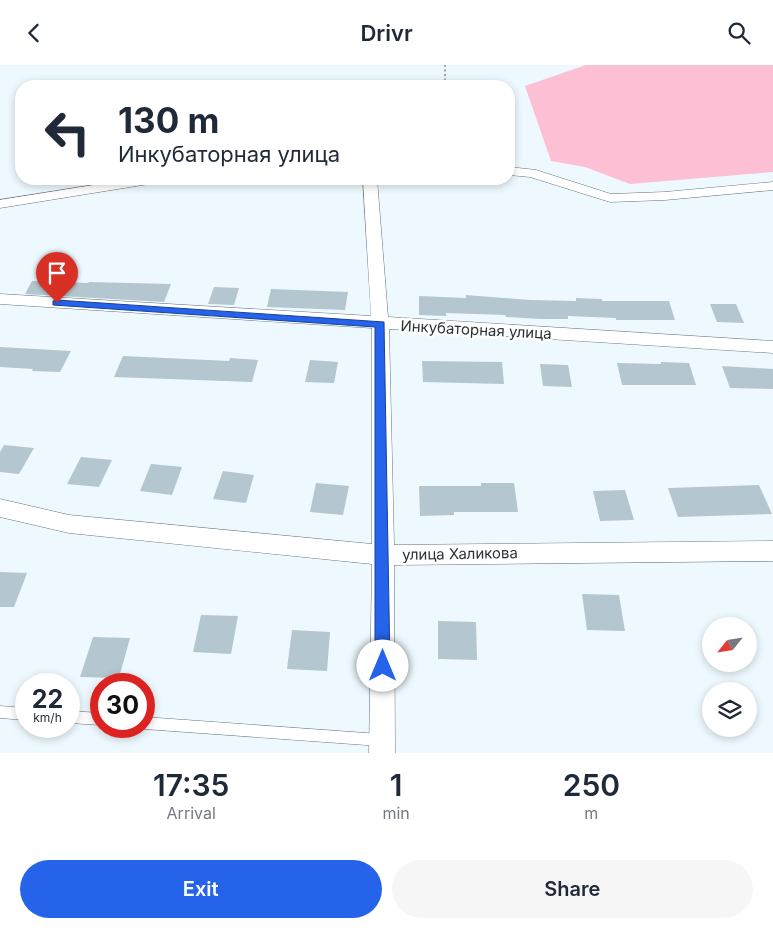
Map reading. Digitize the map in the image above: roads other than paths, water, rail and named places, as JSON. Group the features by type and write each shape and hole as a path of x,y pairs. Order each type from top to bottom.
{"street":[{"path":"515,172 531,173 610,198 666,196 773,186"},
{"path":"0,204 118,185"},
{"path":"370,185 380,324 383,555 382,747"},
{"name":"Инкубаторная улица","path":"0,299 773,347"},
{"name":"улица Халикова","path":"0,508 69,524 383,555 773,551"}],"lane":[{"path":"0,712 15,713"},
{"path":"155,724 382,747"}]}
